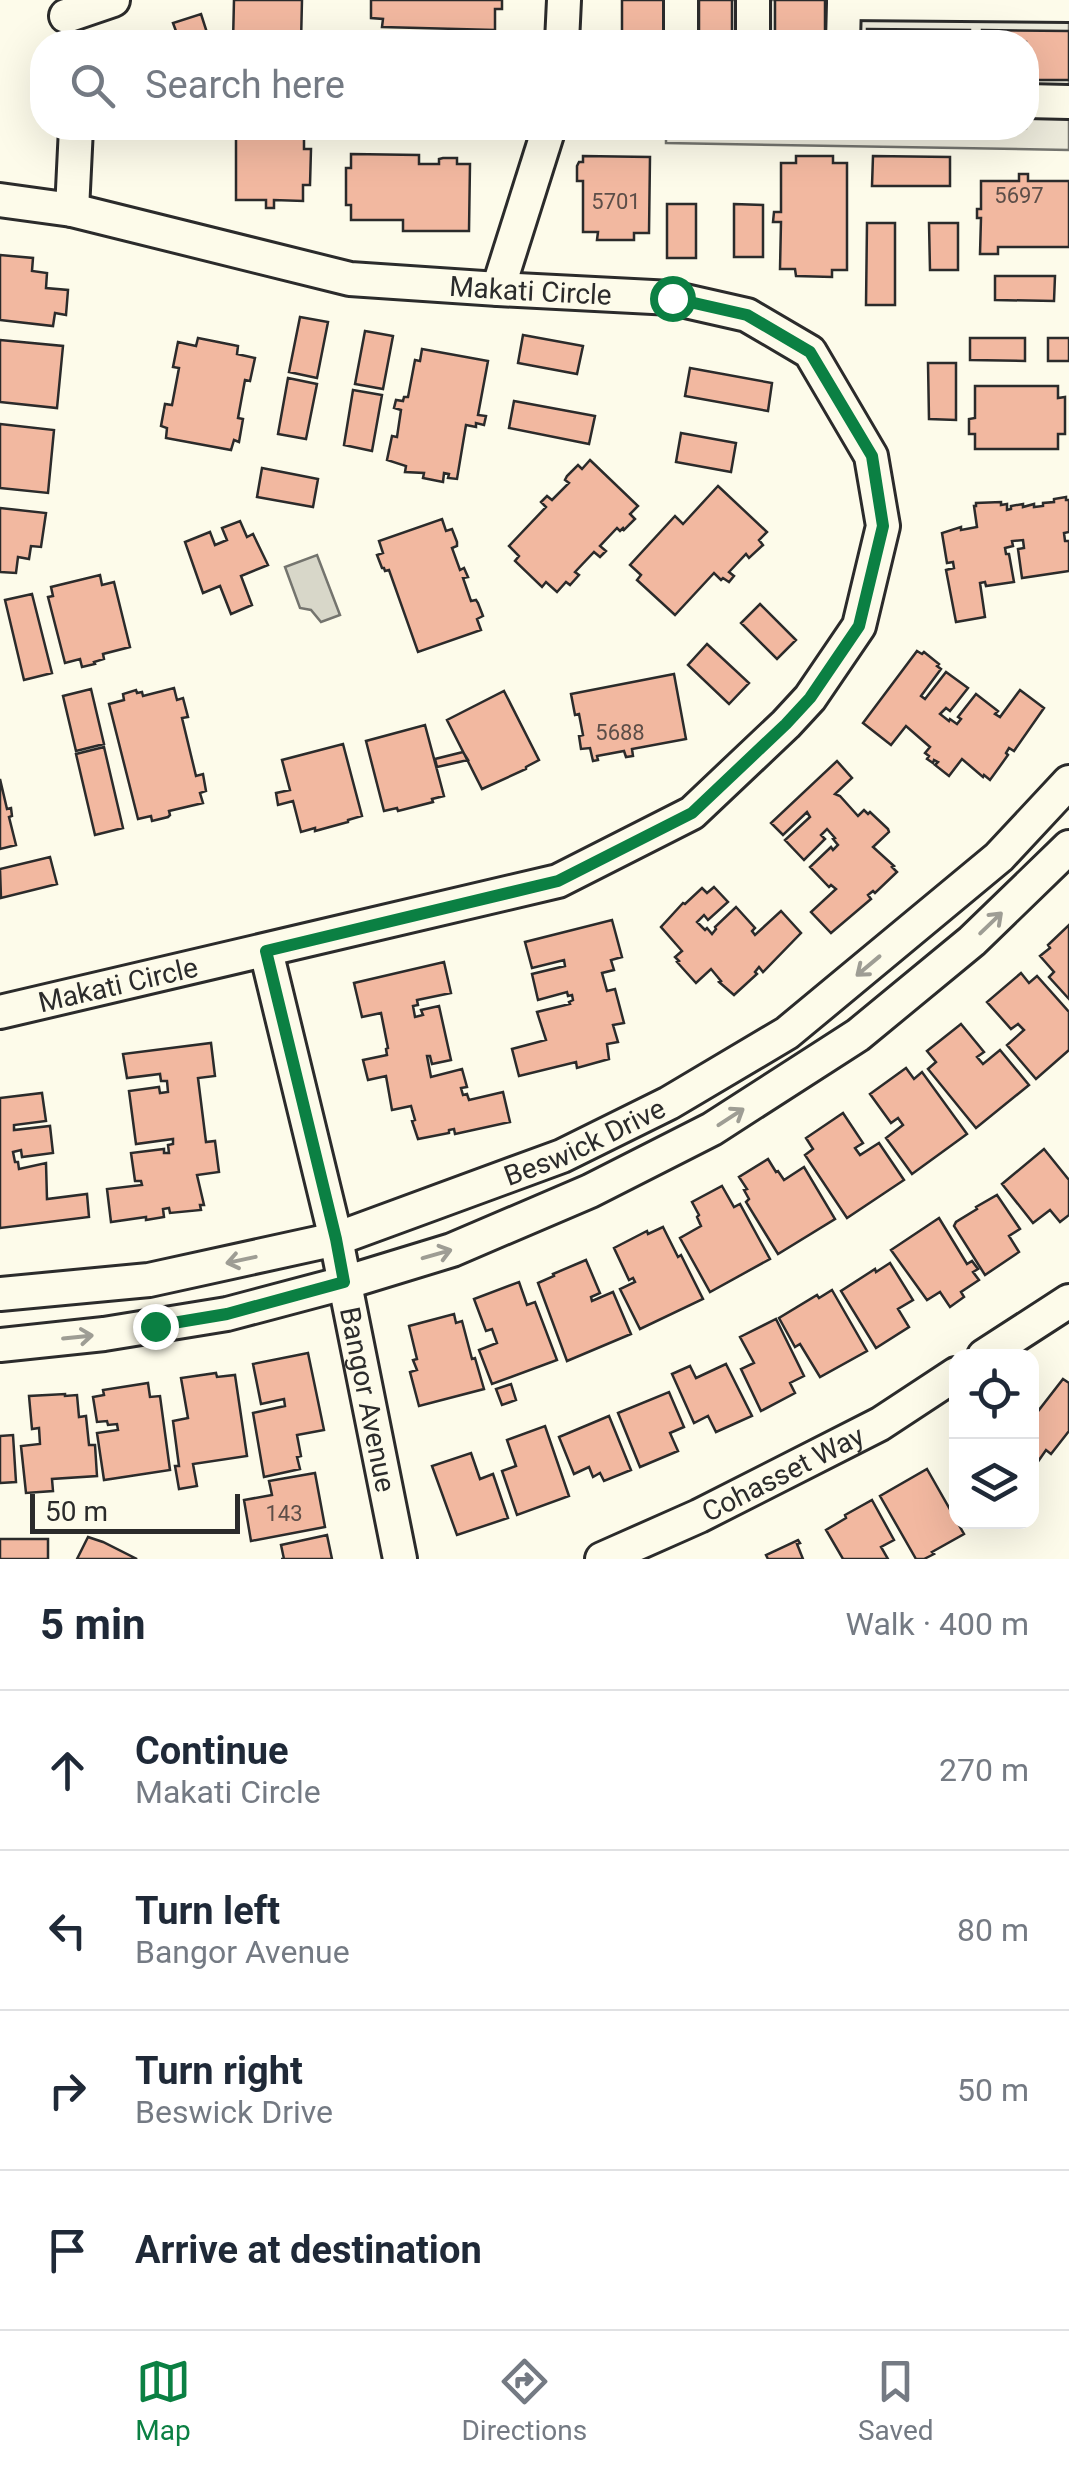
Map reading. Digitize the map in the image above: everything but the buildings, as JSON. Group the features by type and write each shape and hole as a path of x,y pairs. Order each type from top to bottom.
{"street":[{"path":"65,19 113,0"},
{"path":"563,30 564,0"},
{"path":"681,0 681,30"},
{"path":"752,30 753,0"},
{"path":"843,30 844,1 1069,5"},
{"path":"1039,101 1069,102"},
{"path":"72,210 75,140"},
{"path":"498,290 545,140"},
{"name":"Makati Circle","path":"0,200 72,210 350,279 672,298 747,315 810,352 872,456 883,526 859,626 810,698 692,813 558,881 0,1012"},
{"name":"Beswick Drive","path":"0,1294 149,1280 336,1239 562,1156 669,1103 786,1033 999,857 1069,782"},
{"name":"Beswick Drive","path":"0,1344 104,1334 227,1314 452,1250 590,1191 712,1129 858,1034 972,941 1069,847"},
{"name":"Bangor Avenue","path":"266,951 336,1239 400,1559"},
{"path":"995,1349 1069,1301"},
{"name":"Cohasset Way","path":"602,1559 699,1516 880,1424 949,1379"}],"shaded area":[{"path":"643,0 1069,0 1069,150 666,143 1039,140 1039,30 643,30"},
{"path":"317,555 340,615 321,622 311,610 300,608 285,567"}],"route":[{"path":"155,1326 227,1314 344,1282 266,951 558,881 692,813 810,698 859,626 883,526 872,456 810,352 747,315 672,298"}]}
